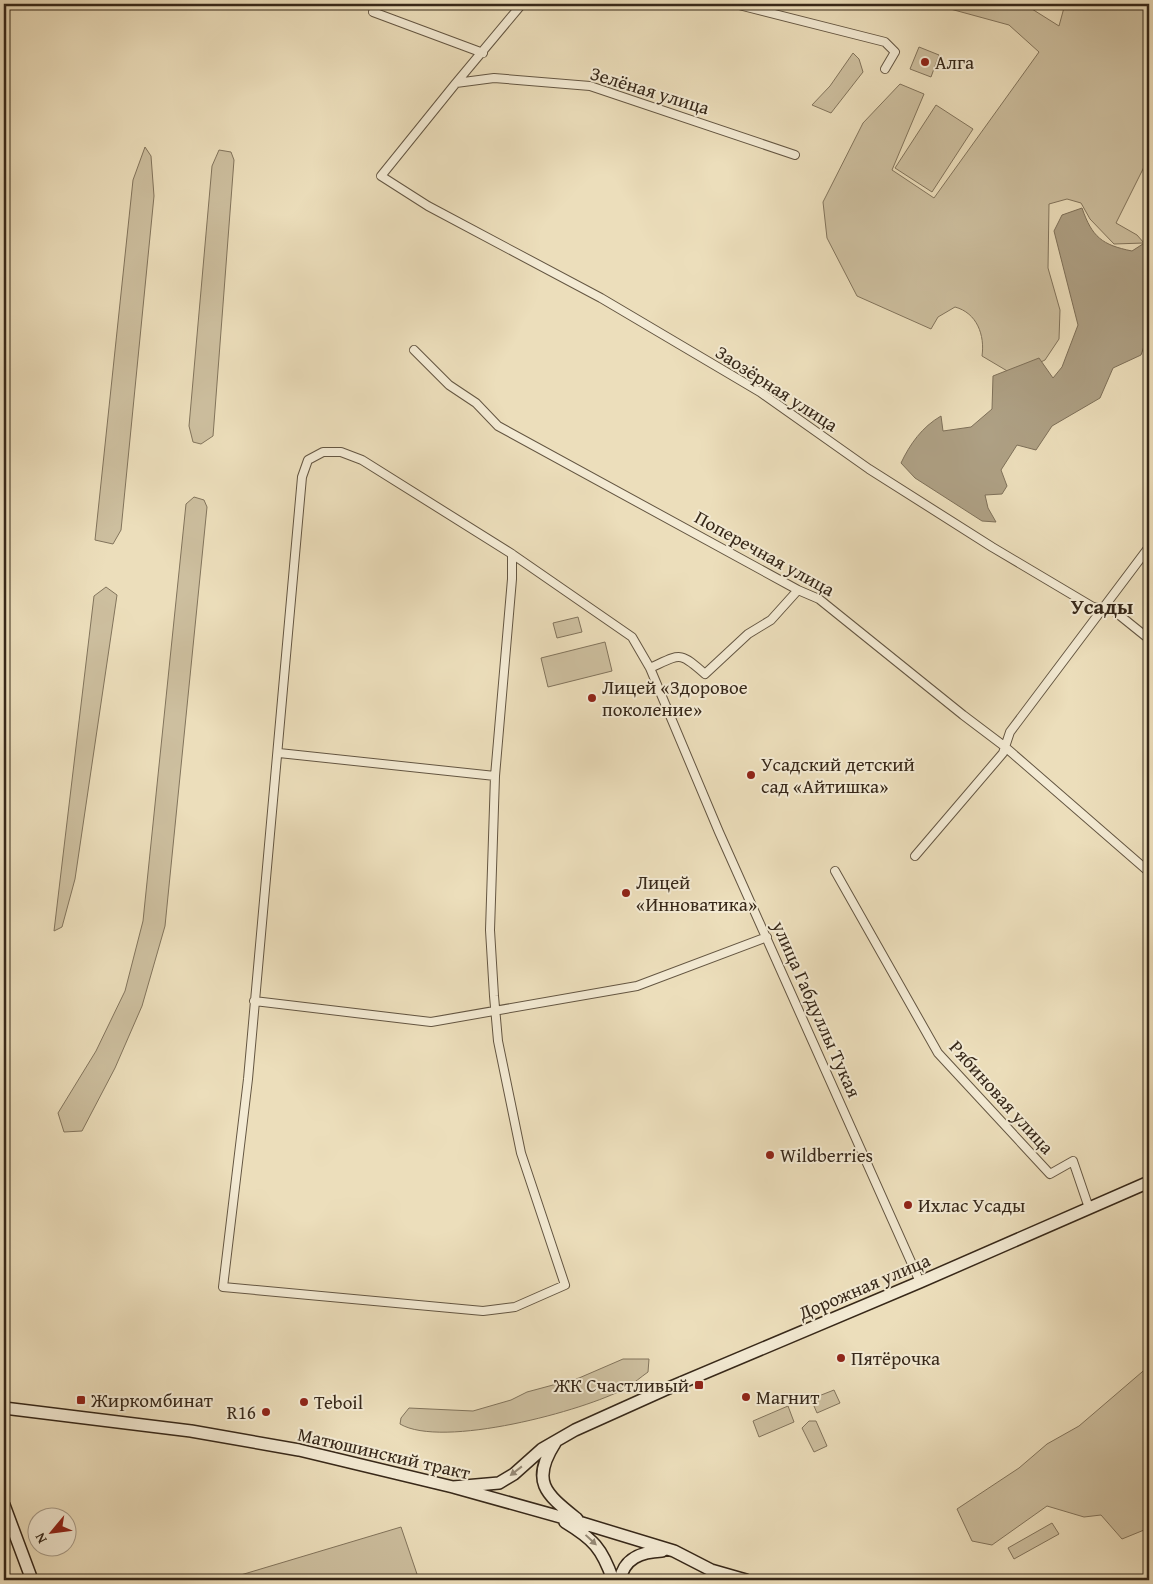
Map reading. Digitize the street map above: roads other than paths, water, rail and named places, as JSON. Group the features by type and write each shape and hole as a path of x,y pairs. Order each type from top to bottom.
{"street":[{"path":"456,83 522,4"},
{"path":"735,4 884,42 895,52 885,69"},
{"path":"373,12 483,52"},
{"name":"Зелёная улица","path":"456,83 494,78 590,86 795,154"},
{"name":"Заозёрная улица","path":"456,83 381,176 428,206 601,298 760,392 869,469 984,542 1093,606 1113,610 1149,639"},
{"name":"Поперечная улица","path":"414,350 449,385 476,403 498,426 798,590 819,599 1004,746 1149,872"},
{"name":"улица Габдуллы Тукая","path":"495,1012 498,1041 520,1153 565,1285 514,1307 483,1311 223,1287 248,1079 279,753 302,476 308,460 323,452 341,452 362,460 512,554 632,637 650,668 719,832 920,1282"},
{"path":"915,856 1003,752 1010,732 1149,547"},
{"path":"495,1012 490,930 496,776 512,579 512,554"},
{"path":"650,668 677,656 685,657 705,674 748,634 771,620 798,590"},
{"path":"279,753 496,776"},
{"name":"Рябиновая улица","path":"835,871 938,1053 1050,1174 1073,1162 1089,1208"},
{"path":"254,1001 431,1022 636,986 767,937"},
{"name":"Дорожная улица","path":"453,1486 498,1483 555,1442 664,1390 920,1282 1149,1182"},
{"name":"Матюшинский тракт","path":"4,1408 234,1438 299,1450 453,1486 582,1523 674,1551 711,1570 746,1580"},
{"path":"555,1442 543,1465 542,1476 544,1486 554,1501 582,1523"},
{"path":"4,1505 32,1580"},
{"path":"553,1515 593,1542 603,1554 612,1580"},
{"path":"620,1580 626,1565 640,1554 674,1551"}],"place":[{"name":"Алга","path":"925,62"},
{"name":"Лицей «Здоровое поколение»","path":"592,698"},
{"name":"Усадский детский сад «Айтишка»","path":"751,775"},
{"name":"Лицей «Инноватика»","path":"626,893"},
{"name":"Wildberries","path":"770,1155"},
{"name":"Ихлас Усады","path":"908,1205"},
{"name":"Пятёрочка","path":"841,1358"},
{"name":"ЖК Счастливый","path":"699,1385"},
{"name":"Магнит","path":"746,1397"},
{"name":"Жиркомбинат","path":"81,1400"},
{"name":"Teboil","path":"304,1402"},
{"name":"R16","path":"266,1412"}],"district":[{"name":"Усады","path":"1102,607"}]}
